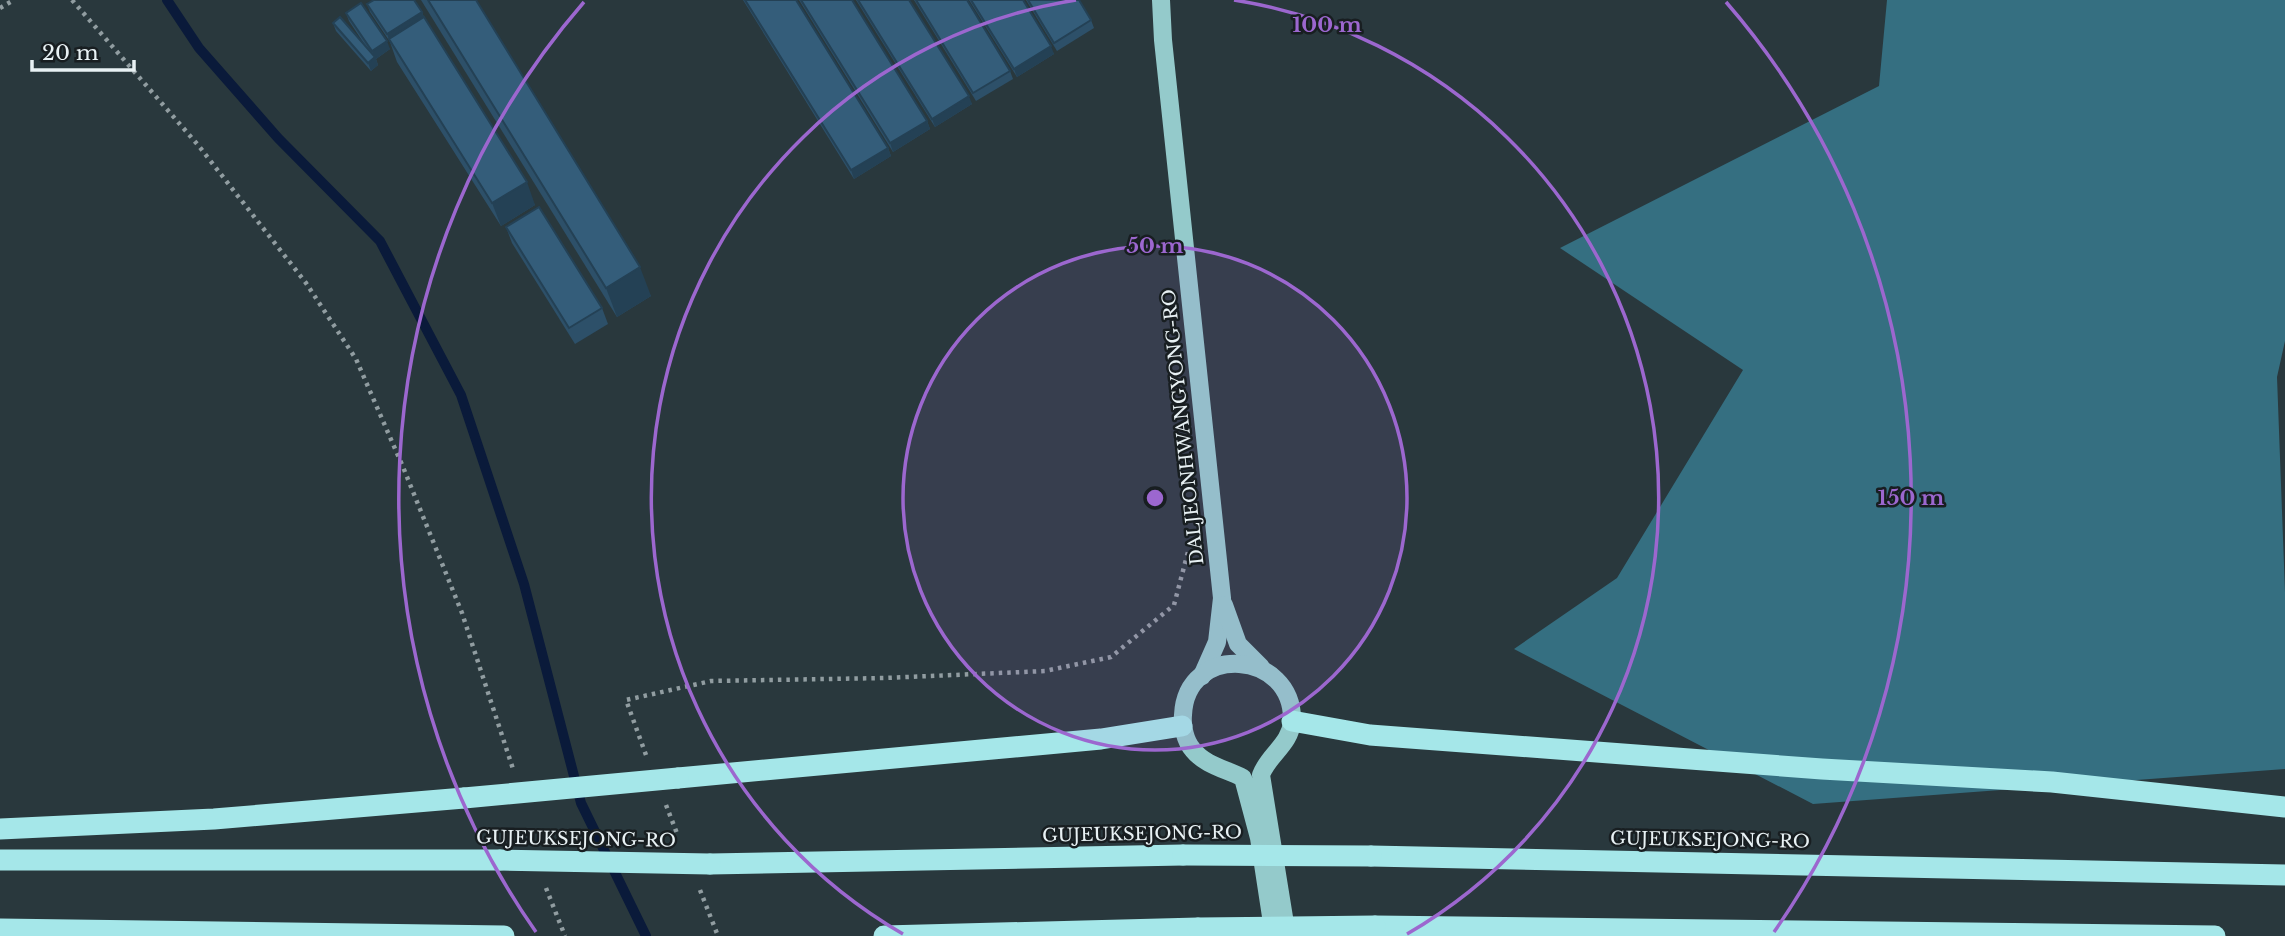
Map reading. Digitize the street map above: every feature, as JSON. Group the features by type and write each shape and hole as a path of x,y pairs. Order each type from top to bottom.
{"highway":[{"path":"1292,721 1370,735 1822,769 2052,782 2285,807"},
{"path":"0,829 214,819 464,798 1101,739 1182,726"},
{"name":"GUJEUKSEJONG-RO","path":"0,860 500,860 710,864 1183,855 1371,856 2285,875"},
{"path":"884,936 1375,926 2215,936"},
{"path":"0,929 504,936"}],"main road":[{"name":"DALJEONHWANGYONG-RO","path":"1161,0 1222,598 1217,642 1202,676 1195,681 1183,702 1182,726"},
{"name":"DALJEONHWANGYONG-RO","path":"1222,598 1238,644 1282,685 1291,708 1292,721"},
{"path":"1202,676 1215,666 1240,662 1263,669"},
{"path":"1287,936 1261,775 1265,764 1278,753 1284,743 1292,721"},
{"path":"1182,726 1191,749 1210,765 1243,778 1259,838 1275,936"}],"path":[{"path":"0,8 14,0"},
{"path":"72,0 198,145 306,283 356,359 462,613 516,779"},
{"path":"647,759 626,700 711,681 885,678 1045,671 1111,657 1174,605 1190,544"},
{"path":"663,797 683,847"},
{"path":"545,884 565,936"},
{"path":"698,885 718,936"}],"shaded area":[{"path":"1887,0 2285,0 2285,341 2277,377 2285,592 2285,769 1813,804 1514,649 1617,578 1743,370 1560,248 1879,86"}],"building":[{"path":"374,0 414,0 422,12 387,34 367,4"},
{"path":"428,0 476,0 640,267 606,288"},
{"path":"745,0 796,0 888,148 851,170"},
{"path":"801,0 852,0 927,121 890,143"},
{"path":"858,0 909,0 969,96 932,119"},
{"path":"916,0 967,0 1010,71 973,93"},
{"path":"971,0 1023,0 1051,46 1014,69"},
{"path":"1028,0 1079,0 1091,20 1054,43"},
{"path":"361,3 387,41 372,51 346,13"},
{"path":"340,17 375,57 368,63 333,23"},
{"path":"424,17 527,182 492,203 389,39"},
{"path":"539,207 602,308 569,328 506,227"}],"waterway":[{"path":"167,0 199,48 278,138 380,241 461,395 524,584 581,803 646,936"}]}
